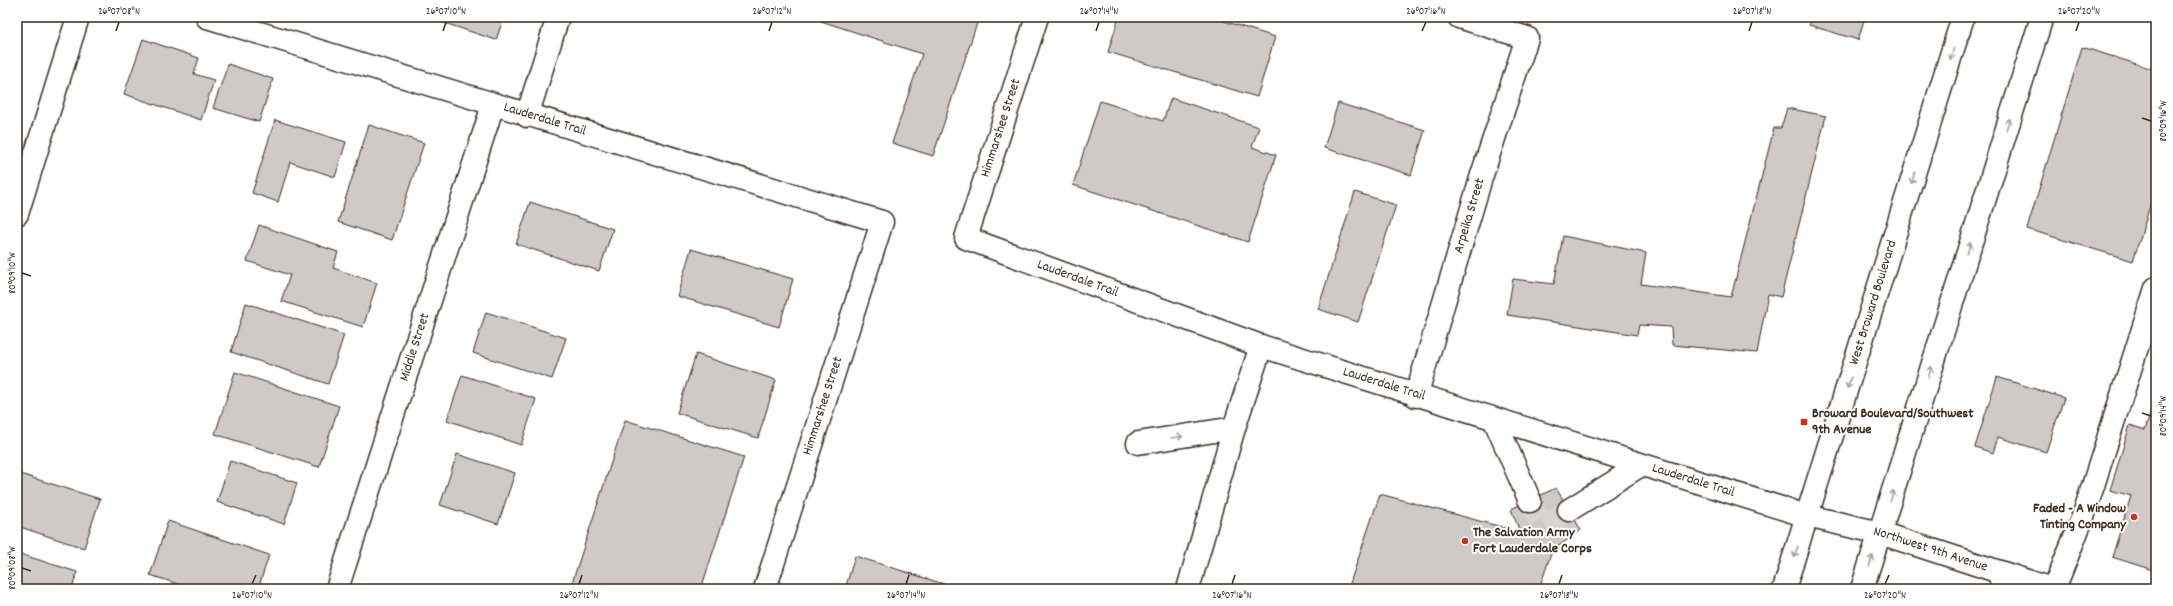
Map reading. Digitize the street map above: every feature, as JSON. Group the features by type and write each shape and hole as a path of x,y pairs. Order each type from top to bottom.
{"street":[{"path":"17,214 78,17"},
{"name":"Lauderdale Trail","path":"207,17 527,116 882,222"},
{"path":"527,116 558,17"},
{"name":"Himmarshee Street","path":"966,238 1037,17"},
{"name":"Arpeika Street","path":"1416,396 1481,178 1527,38 1459,17"},
{"name":"West Broward Boulevard","path":"1784,589 1964,17"},
{"path":"1862,589 2042,17"},
{"name":"Middle Street","path":"337,589 493,105"},
{"name":"Himmarshee Street","path":"765,589 882,222"},
{"name":"Lauderdale Trail","path":"966,238 1261,346 1416,396 1807,516"},
{"path":"2053,589 2084,514 2156,288"},
{"path":"1188,589 1234,428 1261,346"},
{"path":"1495,420 1530,501"},
{"path":"1138,443 1234,428"},
{"path":"1569,510 1641,465"},
{"name":"Northwest 9th Avenue","path":"1807,516 1880,533 2001,580 2053,589"}],"building":[{"path":"426,17 504,17 496,40"},
{"path":"822,17 979,17 933,156 892,143 922,54 821,21"},
{"path":"1119,17 1211,17 1275,37 1257,97 1108,52"},
{"path":"1812,17 1865,17 1858,40 1809,25"},
{"path":"143,39 199,58 194,74 214,80 201,120 124,94"},
{"path":"2082,47 2156,70 2156,187 2133,261 2027,229"},
{"path":"228,64 273,79 259,122 213,108"},
{"path":"1171,98 1259,127 1252,147 1276,155 1248,242 1073,185 1100,101 1163,121"},
{"path":"1338,103 1425,130 1411,175 1324,148"},
{"path":"1787,108 1826,116 1781,297 1768,294 1757,353 1672,345 1671,327 1639,325 1637,335 1507,315 1513,279 1554,284 1563,236 1646,253 1641,284 1731,297 1774,128 1781,128"},
{"path":"275,120 346,142 335,177 290,162 278,202 252,193"},
{"path":"369,125 424,143 392,240 338,222"},
{"path":"1355,192 1396,205 1358,322 1318,309"},
{"path":"530,202 613,229 599,271 516,244"},
{"path":"259,225 338,252 333,268 377,283 363,327 281,301 290,275 247,261"},
{"path":"691,249 793,279 779,327 677,296"},
{"path":"246,303 344,335 328,384 231,352"},
{"path":"486,312 566,338 552,379 473,353"},
{"path":"696,354 776,380 758,438 677,413"},
{"path":"235,372 339,406 319,467 215,434"},
{"path":"462,375 536,399 521,445 447,420"},
{"path":"1997,377 2064,398 2046,452 1998,437 1993,453 1975,447"},
{"path":"2156,396 2156,571 2112,557 2131,496 2110,490 2130,425 2145,430"},
{"path":"625,420 744,457 701,589 570,589"},
{"path":"457,454 515,473 498,524 440,505"},
{"path":"230,461 297,483 284,524 217,502"},
{"path":"17,473 100,499 84,548 17,526"},
{"name":"The Salvation Army Fort Lauderdale Corps","path":"1556,488 1581,530 1552,551 1539,589 1348,589 1380,494 1520,532 1511,509"},
{"path":"168,521 269,555 258,589 193,589 150,575"},
{"path":"17,553 77,572 72,589 17,589"},
{"path":"855,556 947,585 945,589 845,589"}],"tunnel":[{"path":"1530,501 1543,528 1569,510"}],"place":[{"name":"Broward Boulevard/Southwest 9th Avenue","path":"1804,422"},
{"name":"Faded - A Window Tinting Company","path":"2134,517"},
{"name":"The Salvation Army Fort Lauderdale Corps","path":"1465,541"}]}
